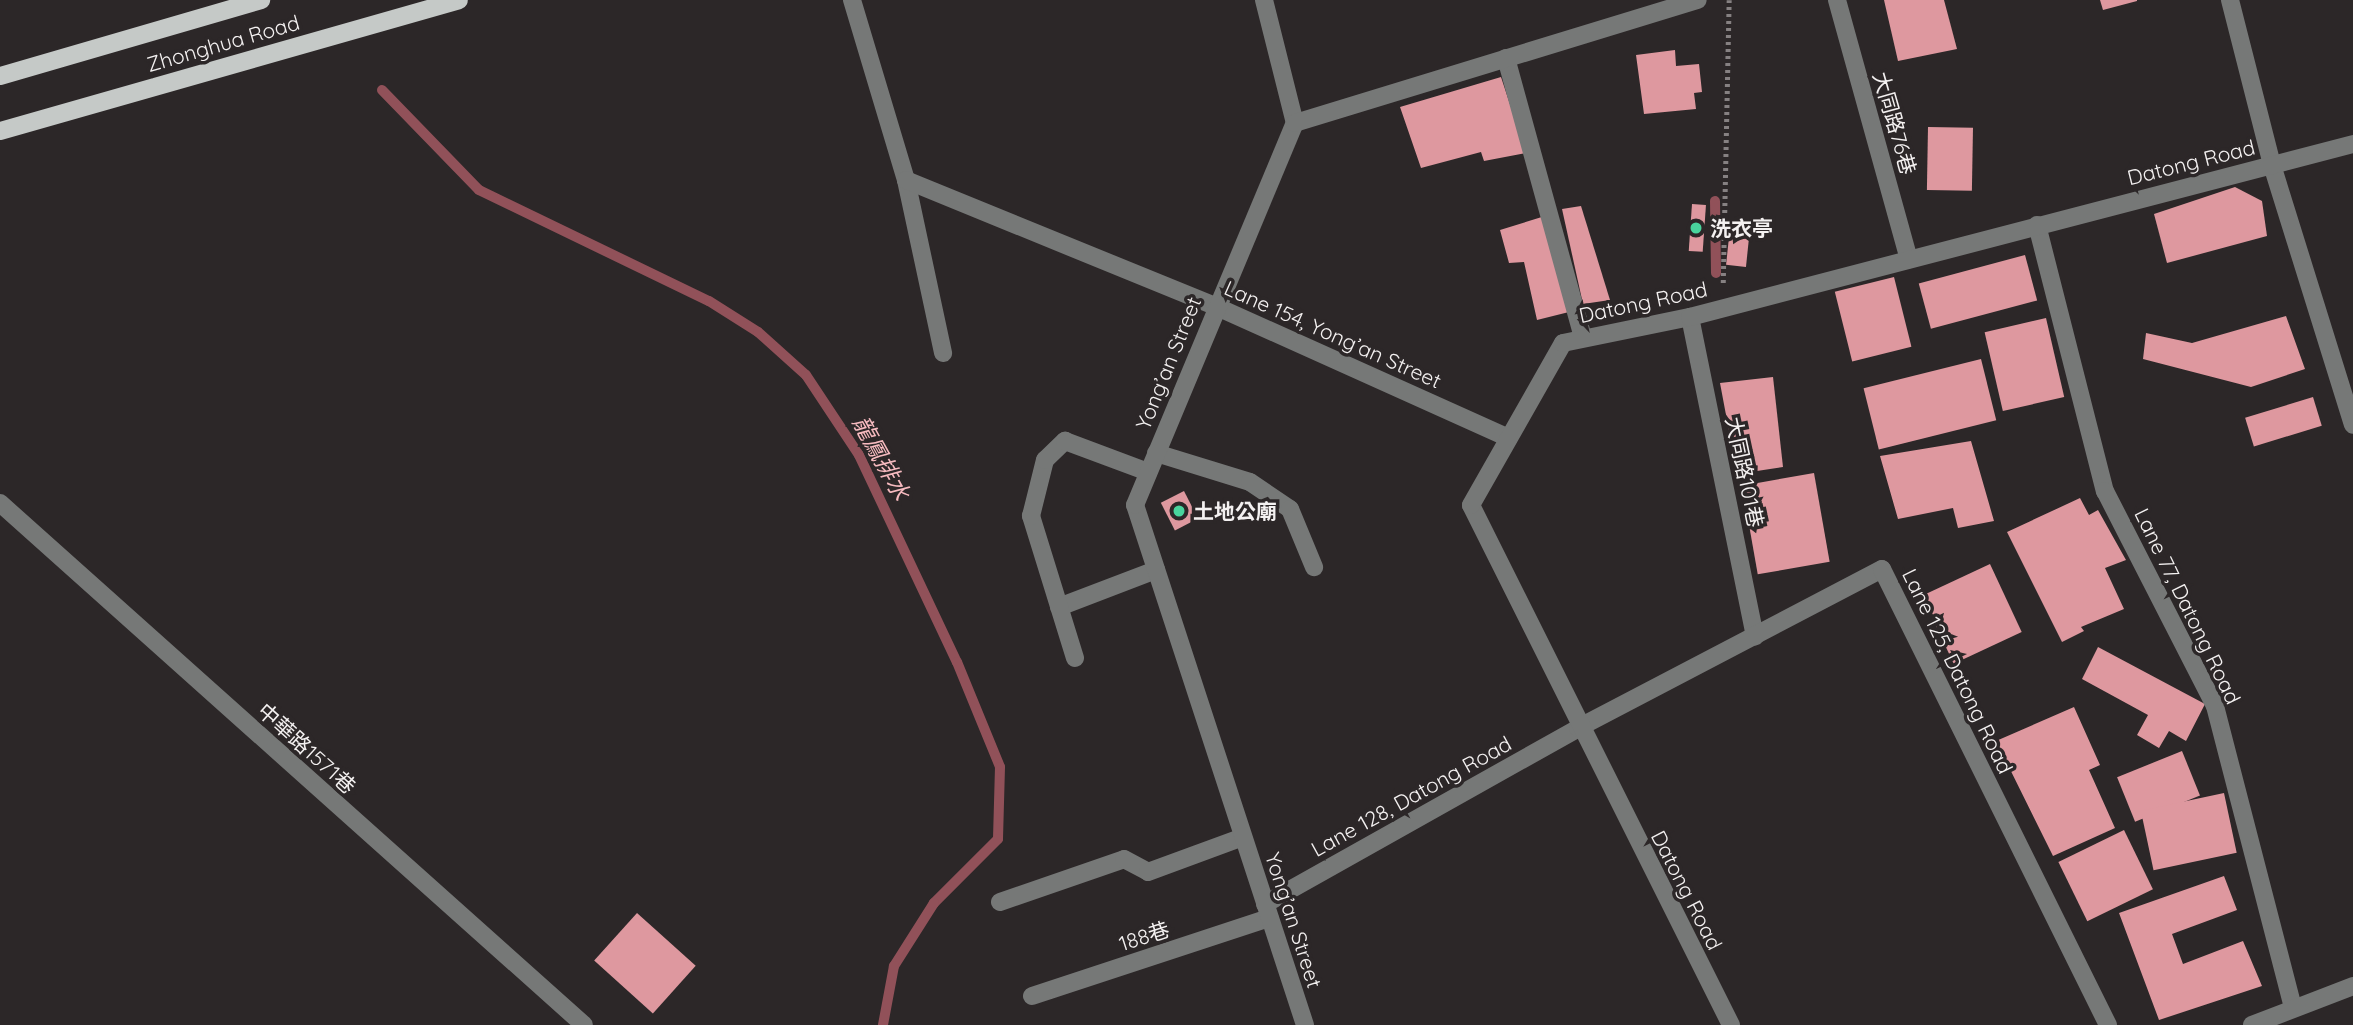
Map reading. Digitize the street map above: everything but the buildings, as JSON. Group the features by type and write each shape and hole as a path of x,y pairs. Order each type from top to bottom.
{"main road":[{"name":"Zhonghua Road","path":"0,76 261,0"},
{"name":"Zhonghua Road","path":"0,131 459,0"}],"street":[{"path":"852,0 906,180 943,353"},
{"path":"1264,0 1295,123 1698,0"},
{"name":"大同路76巷","path":"1837,0 1909,259"},
{"path":"2230,0 2272,165 2353,425"},
{"path":"1506,58 1583,338"},
{"name":"Yong’an Street","path":"1295,123 1215,306 1135,505 1305,1025"},
{"name":"Datong Road","path":"1731,1025 1578,727 1471,505 1563,343 1690,317 2353,144"},
{"name":"Lane 154, Yong’an Street","path":"906,180 1215,306 1508,438"},
{"name":"Lane 77, Datong Road","path":"2037,225 2105,491 2215,706 2293,1009"},
{"name":"大同路101巷","path":"1690,317 1755,636"},
{"path":"1075,658 1031,516 1045,460 1065,441 1148,472"},
{"path":"1156,453 1250,482 1290,509 1314,567"},
{"name":"中華路1571巷","path":"0,503 584,1025"},
{"name":"Lane 125, Datong Road","path":"1578,727 1882,569 2108,1025"},
{"path":"1059,607 1156,570"},
{"name":"Lane 128, Datong Road","path":"1267,911 1578,727"},
{"path":"1000,902 1124,859 1148,872 1243,837"},
{"name":"188巷","path":"1032,996 1267,911"},
{"path":"2252,1025 2353,986"}],"path":[{"path":"1723,308 1729,0"}],"waterway":[{"name":"龍鳳排水","path":"382,90 479,190 709,301 758,332 806,375 859,455 957,662 1000,767 998,839 934,903 894,966 883,1025"},
{"path":"1715,201 1716,273"}],"place":[{"name":"洗衣亭","path":"1696,228"},
{"name":"土地公廟","path":"1179,511"}]}
